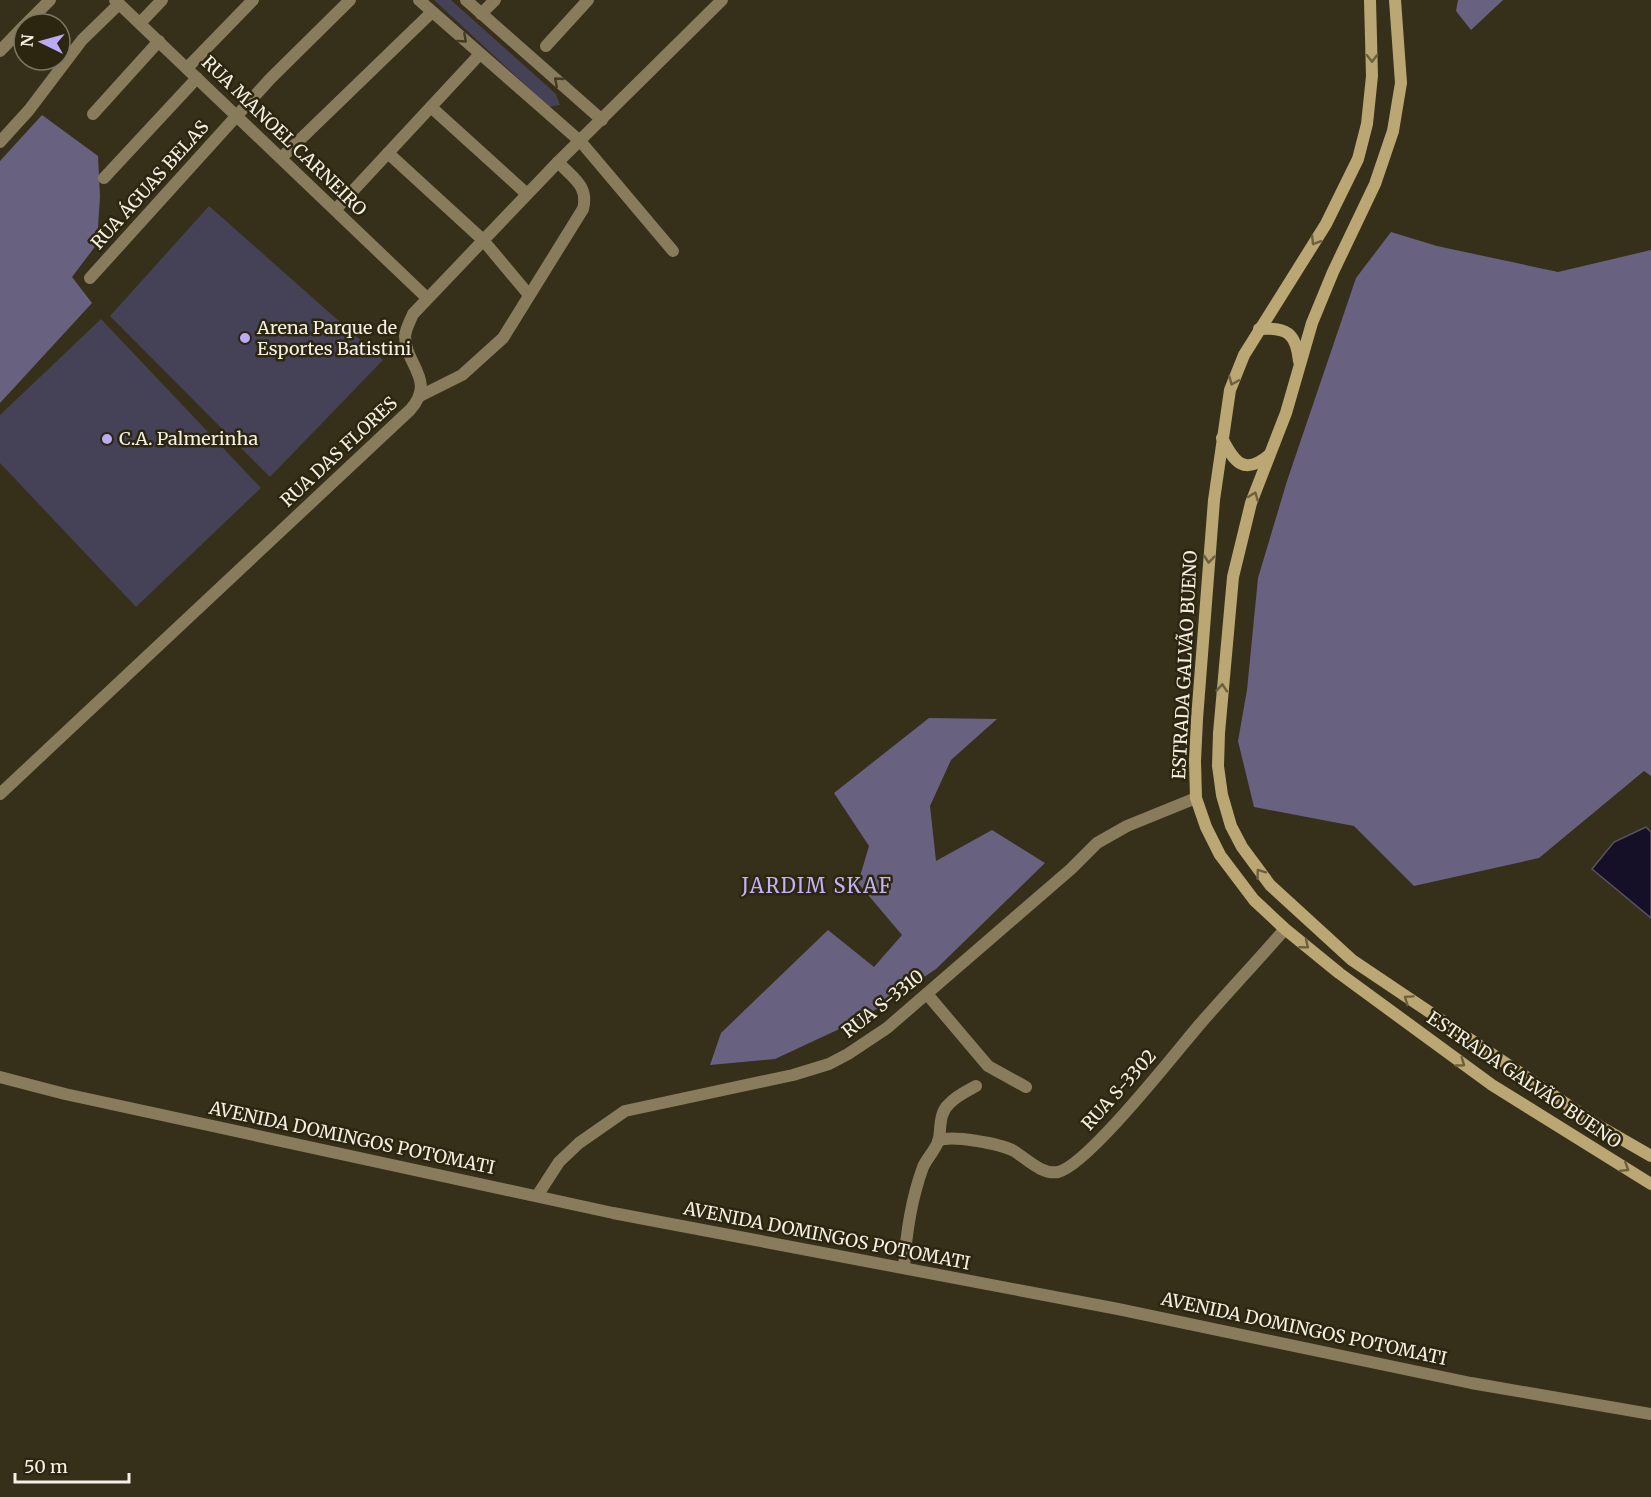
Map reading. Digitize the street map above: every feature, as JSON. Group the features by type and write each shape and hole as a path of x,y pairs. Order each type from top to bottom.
{"main road":[{"name":"ESTRADA GALVÃO BUENO","path":"1370,0 1372,76 1367,124 1358,159 1326,224 1244,355 1230,390 1214,500 1197,719 1196,798 1206,827 1220,855 1254,900 1285,929 1338,973 1492,1085 1651,1185"},
{"name":"ESTRADA GALVÃO BUENO","path":"1395,0 1401,83 1393,131 1375,184 1333,272 1312,323 1286,413 1251,503 1233,576 1222,683 1218,766 1222,795 1228,816 1242,847 1270,885 1352,960 1599,1126 1651,1156"},
{"path":"1259,329 1280,328 1287,332 1298,348 1300,365"},
{"path":"1222,438 1233,459 1240,464 1252,465 1261,462 1270,454"}],"street":[{"path":"38,12 50,0"},
{"path":"140,23 162,0"},
{"path":"187,68 252,0"},
{"name":"RUA ÁGUAS BELAS","path":"90,278 270,79 350,0"},
{"path":"419,0 581,142 673,250"},
{"path":"466,0 602,120"},
{"path":"482,14 495,0"},
{"path":"546,45 588,0"},
{"name":"RUA DAS FLORES","path":"0,794 410,410 420,396 420,378 406,343 405,334 413,314 558,162 581,142 722,0"},
{"path":"0,142 82,40 117,2"},
{"name":"RUA MANOEL CARNEIRO","path":"117,2 427,298"},
{"path":"281,158 432,12"},
{"path":"0,51 12,39"},
{"path":"93,114 159,42"},
{"path":"336,209 480,54"},
{"path":"104,178 197,78"},
{"path":"431,107 528,194"},
{"path":"388,153 483,240 529,294"},
{"path":"420,396 451,381 476,364 503,338 583,209 585,192 558,162"},
{"name":"RUA S-3310","path":"537,1196 559,1162 579,1143 625,1111 746,1087 829,1064 848,1054 887,1028 1098,843 1149,816 1196,798"},
{"name":"RUA S-3302","path":"938,1141 949,1139 987,1143 1013,1151 1043,1170 1053,1172 1068,1168 1127,1110 1285,929"},
{"path":"927,994 988,1066 1026,1087"},
{"name":"AVENIDA DOMINGOS POTOMATI","path":"0,1077 65,1094 613,1213 1118,1309 1472,1383 1651,1414"},
{"path":"904,1268 905,1241 913,1199 924,1165 938,1141 939,1125 948,1104 976,1086"}],"shaded area":[{"path":"434,0 451,0 556,94 560,105 549,107"},
{"path":"1458,0 1503,0 1471,30 1456,11"},
{"path":"42,115 98,156 100,196 97,244 72,277 92,303 0,403 0,161"},
{"name":"Arena Parque de Esportes Batistini","path":"209,206 383,360 270,477 110,316"},
{"path":"1391,232 1437,246 1558,272 1651,250 1651,776 1644,771 1539,858 1414,886 1354,826 1254,807 1238,741 1247,690 1258,578 1287,481 1356,278"},
{"name":"C.A. Palmerinha","path":"101,319 261,488 136,607 0,463 0,415"},
{"path":"929,718 997,719 951,760 930,806 936,861 992,830 1045,863 936,969 863,1018 775,1059 710,1065 721,1033 828,930 874,967 902,935 858,883 869,846 834,793"},
{"path":"1646,827 1651,832 1651,918 1592,869 1614,842"}],"place":[{"name":"Arena Parque de Esportes Batistini","path":"245,338"},
{"name":"C.A. Palmerinha","path":"107,439"}],"district":[{"name":"JARDIM SKAF","path":"817,886"}]}
